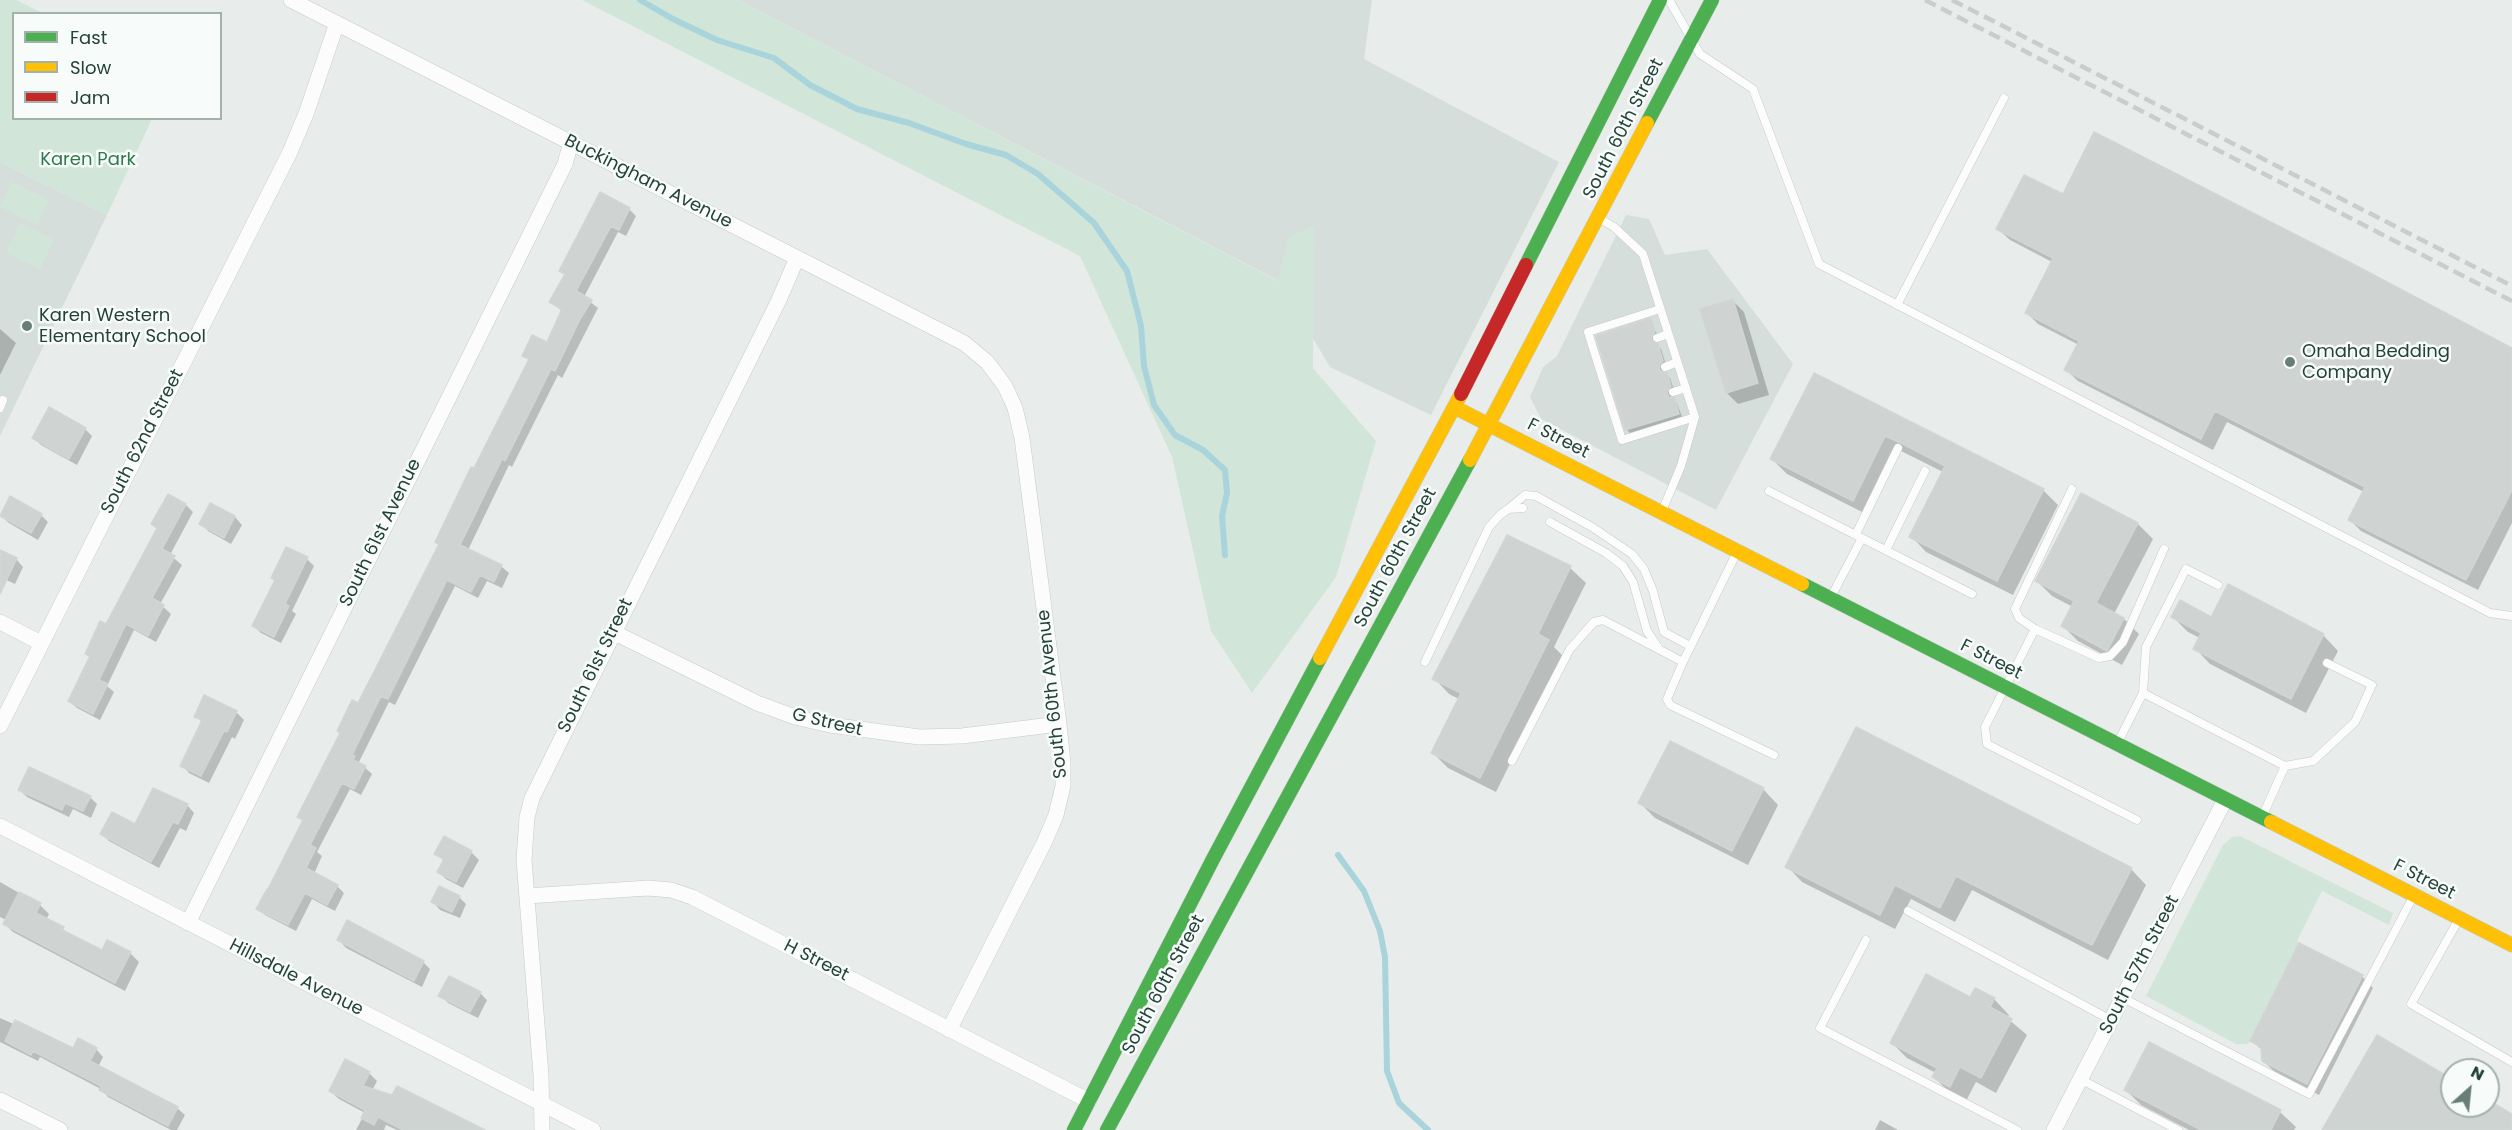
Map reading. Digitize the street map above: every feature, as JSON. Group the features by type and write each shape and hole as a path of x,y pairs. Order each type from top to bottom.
{"main road":[{"name":"South 60th Street","path":"1074,1130 1207,870 1454,407 1660,0"},
{"name":"South 60th Street","path":"1107,1130 1489,424 1712,0"},
{"name":"F Street","path":"1454,407 2512,945"}],"street":[{"name":"Buckingham Avenue","path":"291,0 964,343 998,374"},
{"name":"South 62nd Street","path":"0,726 290,152 338,23"},
{"name":"South 61st Avenue","path":"188,923 565,164 570,142"},
{"name":"South 61st Street","path":"542,1104 524,839 532,798 778,302 797,258"},
{"name":"South 60th Avenue","path":"949,1030 1056,815 1063,786 1064,764 1022,438 1015,408 998,374"},
{"path":"0,622 42,643"},
{"name":"G Street","path":"613,632 757,703 795,717 830,725 919,737 962,736 1059,724"},
{"name":"South 57th Street","path":"2054,1130 2225,800"},
{"name":"Hillsdale Avenue","path":"0,826 592,1130"},
{"name":"H Street","path":"527,896 648,888 671,890 692,897 1089,1101"},
{"path":"0,1100 52,1128"},
{"path":"542,1104 542,1130"}],"lane":[{"path":"1669,0 1700,54 1753,89 1819,264 2490,613 2512,616"},
{"path":"1897,305 2004,98"},
{"path":"1599,218 1614,227 1643,254 1695,417 1681,466 1662,512"},
{"path":"1660,309 1588,332 1598,356 1622,440 1695,417"},
{"path":"1657,338 1668,334"},
{"path":"1665,367 1677,362"},
{"path":"1673,392 1686,388"},
{"path":"1830,598 1898,448"},
{"path":"1886,550 1925,471"},
{"path":"2072,489 2015,609 2019,618 2035,629 2099,658 2110,656 2122,642 2164,549"},
{"path":"1769,491 1972,594"},
{"path":"1425,662 1489,527 1525,495 1536,496 1583,522 1632,554 1644,569 1653,591 1664,632 1690,646"},
{"path":"1508,509 1523,508"},
{"path":"1550,522 1606,553 1623,566 1633,582 1647,632 1659,649"},
{"path":"1737,551 1690,646 1667,699 1670,705 1774,755"},
{"path":"2117,744 2143,693 2146,647 2186,568 2218,585"},
{"path":"1512,761 1570,649 1594,622 1603,620 1683,662"},
{"path":"2035,629 1985,727 1987,744 2137,820"},
{"path":"2143,693 2285,766 2313,761 2355,722 2372,685 2327,663"},
{"path":"2262,818 2285,766"},
{"path":"2123,998 2308,1094 2414,895"},
{"path":"1908,911 2111,1020"},
{"path":"2460,918 2411,1004 2512,1062"},
{"path":"1866,940 1820,1028 2017,1130"},
{"path":"2080,1079 2178,1130"}],"shaded area":[{"path":"738,0 1372,0 1364,59 1559,162 1431,415 1330,367 1279,281"},
{"name":"Karen Western Elementary School","path":"0,162 107,215 0,436"},
{"path":"1626,215 1649,219 1665,255 1707,249 1793,364 1716,510 1541,419 1530,397 1543,367 1557,356"}],"green space":[{"name":"Karen Park","path":"0,0 16,0 41,12 12,12 12,120 152,120 107,215 0,162"},
{"path":"582,0 738,0 1278,281 1289,237 1314,226 1313,368 1376,441 1336,577 1252,693 1211,631 1172,457 1080,256"},
{"path":"11,182 49,200 37,225 0,207"},
{"path":"20,223 54,239 40,269 6,253"},
{"path":"2240,836 2393,913 2389,925 2322,891 2297,941 2299,943 2248,1044 2236,1044 2146,996 2223,845 2232,837"}],"building":[{"name":"Omaha Bedding Company","path":"2094,132 2512,348 2512,490 2466,580 2348,520 2365,487 2215,411 2201,439 2064,370 2079,341 2025,313 2053,258 1996,229 2024,175 2063,194"},
{"path":"600,192 630,208 619,230 611,226 576,291 592,300 580,319 555,371 551,369 505,461 502,459 460,545 502,565 494,582 480,575 471,592 447,580 388,699 381,696 352,755 355,756 353,760 366,766 354,789 342,783 310,845 316,848 306,868 338,885 327,905 305,893 288,925 256,909 303,820 297,817 340,733 337,731 352,700 358,703 439,544 435,542 471,467 474,468 529,359 522,356 532,335 547,342 562,309 549,302 565,274 559,271"},
{"path":"1733,299 1758,383 1726,393 1700,309"},
{"path":"1651,318 1655,332 1651,339 1658,344 1663,361 1659,369 1667,373 1671,386 1667,393 1669,397 1675,398 1679,414 1625,430 1596,336"},
{"path":"1814,373 2044,489 1997,581 1909,537 1945,466 1885,436 1853,501 1770,459"},
{"path":"49,407 86,428 69,459 32,438"},
{"path":"2081,493 2138,523 2096,603 2124,618 2107,651 2061,626 2074,601 2035,581"},
{"path":"168,494 186,504 162,549 175,556 152,598 164,605 148,636 126,624 99,680 108,684 93,714 68,701 90,656 85,654 100,621 106,624 157,528 151,524"},
{"path":"10,496 42,514 31,533 0,516"},
{"path":"210,503 235,516 224,538 199,524"},
{"path":"1507,535 1571,566 1538,634 1549,640 1480,778 1431,753 1461,693 1432,679"},
{"path":"286,547 308,557 285,604 289,606 274,637 252,626 275,580 271,578"},
{"path":"0,550 17,558 0,594"},
{"path":"2228,584 2324,634 2291,699 2193,649 2201,633 2171,617 2180,600 2211,617"},
{"path":"204,695 237,711 201,776 180,766 202,720 194,717"},
{"path":"1856,727 2132,868 2092,945 1956,876 1940,908 1895,885 1880,915 1785,867"},
{"path":"1670,741 1764,788 1732,851 1638,803"},
{"path":"29,767 91,796 83,811 65,803 62,810 18,790"},
{"path":"153,788 188,804 178,824 173,822 151,862 100,834 112,812 135,824"},
{"path":"444,836 472,851 456,882 437,872 444,859 434,854"},
{"path":"439,886 460,896 452,912 431,902"},
{"path":"19,892 41,903 36,913 64,927 62,930 102,950 107,940 131,952 115,983 3,924"},
{"path":"347,920 424,961 414,981 337,940"},
{"path":"2299,943 2363,975 2307,1084 2262,1061 2261,1047 2250,1041"},
{"path":"1926,974 1970,997 1975,988 1995,998 1990,1007 2012,1019 1981,1078 1960,1067 1950,1087 1932,1077 1937,1068 1890,1043"},
{"path":"449,976 481,992 470,1012 438,996"},
{"path":"15,1020 73,1048 78,1038 97,1048 90,1061 178,1107 168,1126 99,1090 101,1086 33,1051 31,1055 5,1041"},
{"path":"2377,1035 2440,1072 2440,1118 2500,1118 2500,1107 2512,1114 2512,1130 2322,1130"},
{"path":"2149,1042 2281,1110 2271,1130 2201,1130 2124,1090"},
{"path":"345,1059 370,1072 363,1086 392,1095 397,1086 485,1130 403,1130 378,1117 374,1125 361,1118 365,1110 329,1091"}],"waterway":[{"path":"640,0 717,40 774,58 810,85 857,109 909,123 966,144 1006,155 1038,174 1094,223 1127,271 1141,326 1144,366 1154,405 1175,435 1203,450 1225,470 1227,493 1222,516 1225,555"},
{"path":"1338,855 1364,891 1380,931 1385,957 1387,1071 1399,1103 1428,1130"}],"railway":[{"path":"1925,0 2512,301"},
{"path":"1952,0 2512,286"}],"traffic: fast":[{"path":"1526,265 1660,0"},
{"path":"1647,123 1712,0"},
{"path":"1107,1130 1470,460"},
{"path":"1802,584 2271,822"},
{"path":"1074,1130 1213,859 1320,658"}],"traffic: slow":[{"path":"1470,460 1647,123"},
{"path":"1320,658 1461,394"},
{"path":"1454,407 1802,584"},
{"path":"2271,822 2512,945"}],"traffic: jam":[{"path":"1461,394 1526,265"}],"place":[{"name":"Karen Western Elementary School","path":"27,326"},
{"name":"Omaha Bedding Company","path":"2290,362"}]}
